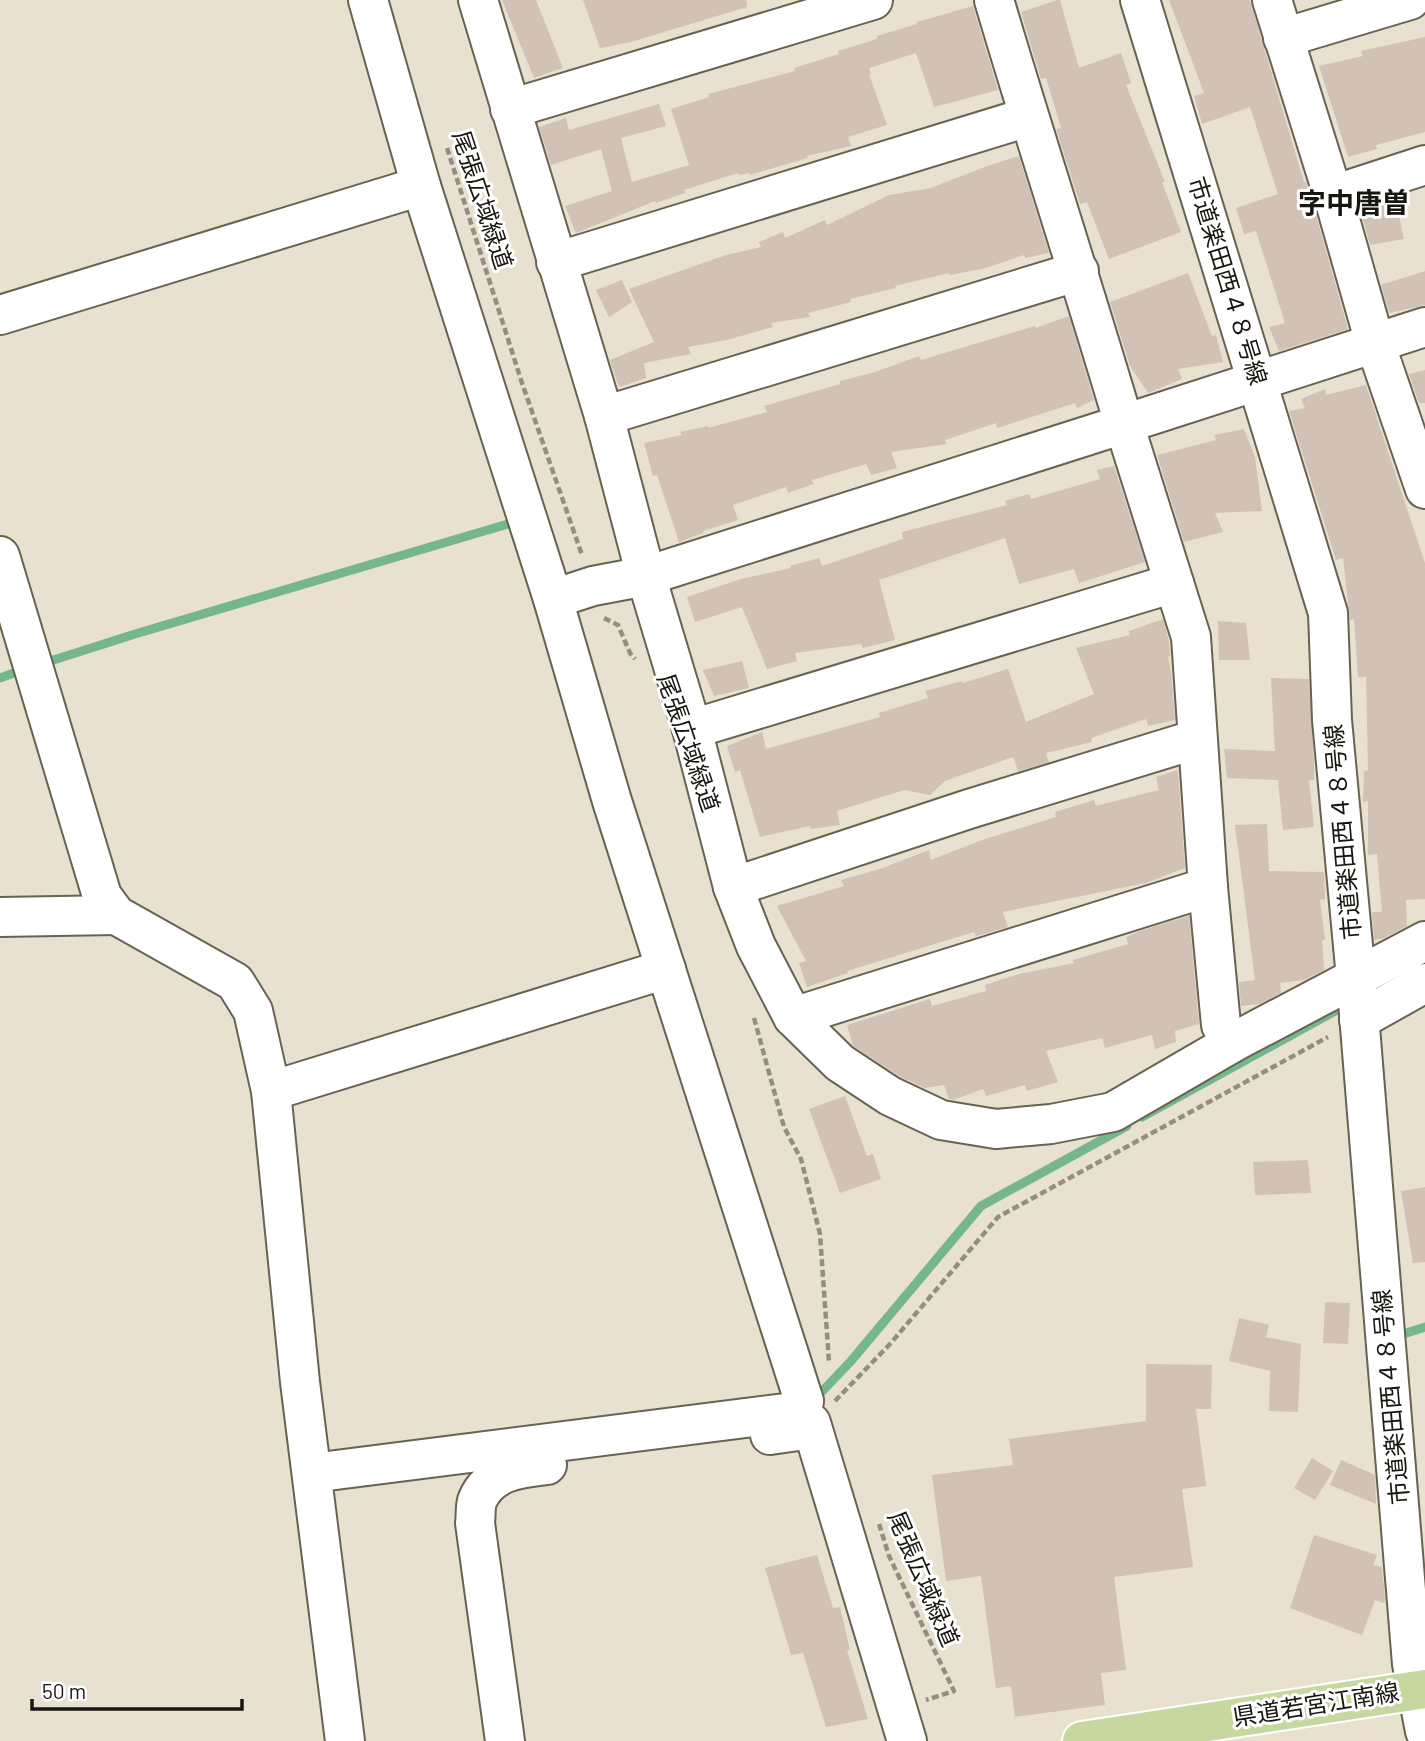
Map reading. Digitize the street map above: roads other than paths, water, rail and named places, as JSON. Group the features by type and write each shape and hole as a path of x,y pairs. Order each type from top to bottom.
{"main road":[{"name":"県道若宮江南線","path":"1082,1741 1420,1689"}],"street":[{"path":"312,1473 793,1412 804,1401 612,801 553,599 421,186 368,0"},
{"path":"478,0 604,416 646,576 692,729 733,887 756,946 793,1017 839,1063 890,1096 942,1120 996,1129 1051,1124 1113,1112 1232,1043 1425,941"},
{"path":"510,109 873,0"},
{"path":"994,0 1191,637 1208,887 1222,1025 1232,1043"},
{"name":"市道楽田西４８号線","path":"1140,0 1328,613 1332,720 1425,1731"},
{"path":"1272,0 1375,343 1425,489"},
{"path":"1283,38 1410,0"},
{"path":"556,262 1028,117"},
{"path":"1332,195 1425,165"},
{"path":"0,315 421,186"},
{"path":"604,416 1079,271"},
{"path":"553,599 593,586 646,576 1425,327"},
{"path":"0,556 102,896 116,915 235,982 253,1011 271,1091 312,1473 345,1741"},
{"path":"692,729 1174,583"},
{"path":"733,887 969,809 1198,739"},
{"path":"793,1017 1208,887"},
{"path":"0,917 116,915"},
{"path":"271,1091 666,969"},
{"path":"1359,1020 1425,983"},
{"path":"505,1741 475,1524 477,1502 487,1487 510,1470 798,1431 827,1416 903,1726"}],"waterway":[{"path":"41,664 508,524"},
{"path":"0,678 25,669"},
{"path":"1142,1117 1348,1004"},
{"path":"813,1401 851,1361 981,1206 1127,1126"},
{"path":"1394,1337 1425,1327"}],"district":[{"name":"字中唐曽","path":"1354,203"}]}
